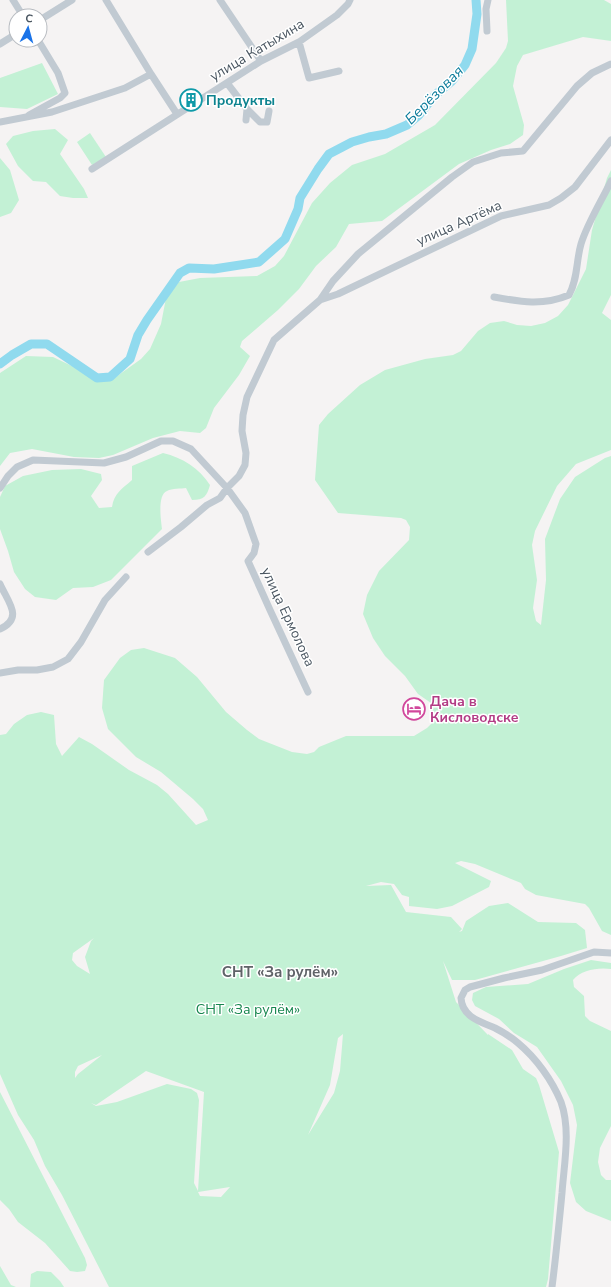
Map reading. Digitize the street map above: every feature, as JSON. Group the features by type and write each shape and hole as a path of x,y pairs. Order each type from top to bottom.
{"street":[{"path":"48,15 72,0"},
{"path":"106,0 151,74 178,114"},
{"path":"220,0 261,61"},
{"name":"улица Катыхина","path":"92,169 261,61 299,42 337,15 350,0"},
{"path":"487,31 486,9 488,0"},
{"path":"299,42 309,78 339,71"},
{"path":"26,118 30,114 60,98 65,93 58,73 43,48"},
{"path":"148,552 181,527 207,504 220,498 227,488 239,476 245,465 246,453 242,432 243,415 247,398 274,340 320,300 333,281 358,254 452,177 472,162 501,153 523,151 577,86 592,73 611,64"},
{"path":"0,122 52,112 125,88 151,74"},
{"path":"227,83 246,109 260,122 267,122 269,111"},
{"path":"246,109 246,120"},
{"name":"улица Артёма","path":"320,300 338,294 501,216 549,205 575,187 611,140"},
{"path":"494,297 525,302 546,302 569,295 573,287 582,242 611,182"},
{"name":"улица Ермолова","path":"0,488 8,476 17,467 33,460 104,463 126,457 160,441 173,441 191,449 227,488 245,512 256,544 254,553 248,561 308,692"},
{"path":"0,673 53,667 68,659 81,642 105,600 126,577"},
{"path":"0,584 11,605 14,615 10,623 0,629"},
{"path":"552,1287 566,1140 565,1118 560,1102 547,1076 528,1053 508,1036 472,1017 463,1008 461,998 465,990 476,985 542,970 594,952 611,953"}],"green space":[{"path":"506,0 604,0 611,4 611,41 583,37 523,55 517,66 513,86 524,125 523,135 510,144 491,150 459,164 382,221 349,224 336,247 316,266 299,289 278,310 242,341 240,347 250,356 239,375 214,408 206,428 200,433 180,431 153,438 113,455 99,458 74,457 32,449 10,453 0,466 0,373 26,356 53,357 72,366 94,380 107,381 113,379 141,359 150,349 161,324 166,298 179,282 200,278 257,276 275,266 284,256 312,203 330,183 352,165 385,154 435,125 496,63 506,48 508,41"},
{"path":"42,63 58,94 27,109 0,107 0,78"},
{"path":"55,129 68,140 60,154 84,189 88,198 60,196 46,182 33,181 18,166 6,144 13,136 33,131"},
{"path":"90,133 106,157 92,165 77,142"},
{"path":"0,158 10,170 19,200 11,213 0,217"},
{"path":"611,170 611,295 602,313 611,320 611,450 576,464 557,486 535,531 532,545 537,580 533,608 536,621 541,625 546,580 545,539 560,499 575,477 605,458 611,456 611,935 602,931 589,908 585,904 536,895 525,889 521,883 475,864 461,861 455,863 491,881 489,887 452,906 437,909 409,906 409,897 402,895 394,884 381,882 366,886 391,885 406,912 451,917 462,929 459,932 462,931 466,921 489,906 508,903 538,922 576,923 585,930 587,948 475,980 452,980 443,961 456,1002 488,1035 512,1050 523,1069 536,1078 539,1085 559,1152 548,1279 546,1287 109,1287 62,1195 45,1166 34,1140 18,1115 0,1074 0,735 6,734 14,724 27,715 41,712 54,715 56,744 62,756 79,737 92,744 129,770 157,785 168,794 196,825 208,820 203,809 161,772 136,757 108,729 102,708 104,680 120,658 131,650 144,648 175,658 197,677 226,712 247,730 259,739 292,752 307,754 314,752 319,747 346,736 414,736 427,728 432,723 431,703 418,694 405,676 385,656 373,638 363,614 367,595 379,571 409,540 410,527 406,520 401,518 338,513 315,480 319,425 328,414 360,385 385,370 425,359 453,355 461,351 478,331 490,323 504,321 517,325 531,326 545,323 558,316 568,305 586,269 592,230 607,178","holes":["94,938 91,941 85,957 90,974 77,966 72,960 73,953","343,1034 340,1071 334,1093 308,1135 330,1085 338,1038","102,1055 75,1078 75,1072 78,1066","146,1071 204,1092 198,1191 194,1183 199,1100 197,1093 191,1089 167,1084 117,1102 96,1106 91,1103 96,1105","230,1187 221,1197 200,1196 198,1192"]},
{"path":"163,453 190,464 206,479 210,485 208,492 204,497 192,500 186,488 171,489 164,493 160,508 162,529 111,580 93,587 73,588 56,600 35,597 25,589 14,572 0,529 0,497 5,486 23,476 52,470 81,469 101,474 102,480 91,496 99,508 112,507 117,495 132,480 132,466"},
{"path":"591,960 611,963 611,969 601,968 590,970 580,974 573,980 574,987 584,996 585,1016 590,1021 611,1031 611,1126 600,1148 598,1162 601,1175 606,1180 611,1180 611,1221 586,1211 576,1202 570,1183 577,1125 573,1105 561,1081 537,1047 514,1033 499,1019 475,1006 472,1000 473,993 486,987 528,984 564,969"},
{"path":"0,1092 85,1258 87,1265 85,1271 70,1271 45,1243 18,1222 9,1209 0,1200"},
{"path":"0,1266 11,1285 16,1287 0,1287"},
{"path":"37,1271 51,1272 64,1287 30,1287 31,1274"}],"waterway":[{"name":"Берёзовая","path":"0,364 31,344 47,344 97,378 110,377 130,359 138,335 180,273 189,268 214,269 259,262 285,239 298,209 300,198 329,154 352,142 386,134 407,125 419,115 435,95 452,81 465,65 472,49 477,14 476,0"}],"place":[{"name":"Продукты","path":"191,100"},
{"name":"Дача в Кисловодске","path":"414,709"}],"district":[{"name":"СНТ «За рулём»","path":"280,972"}]}
